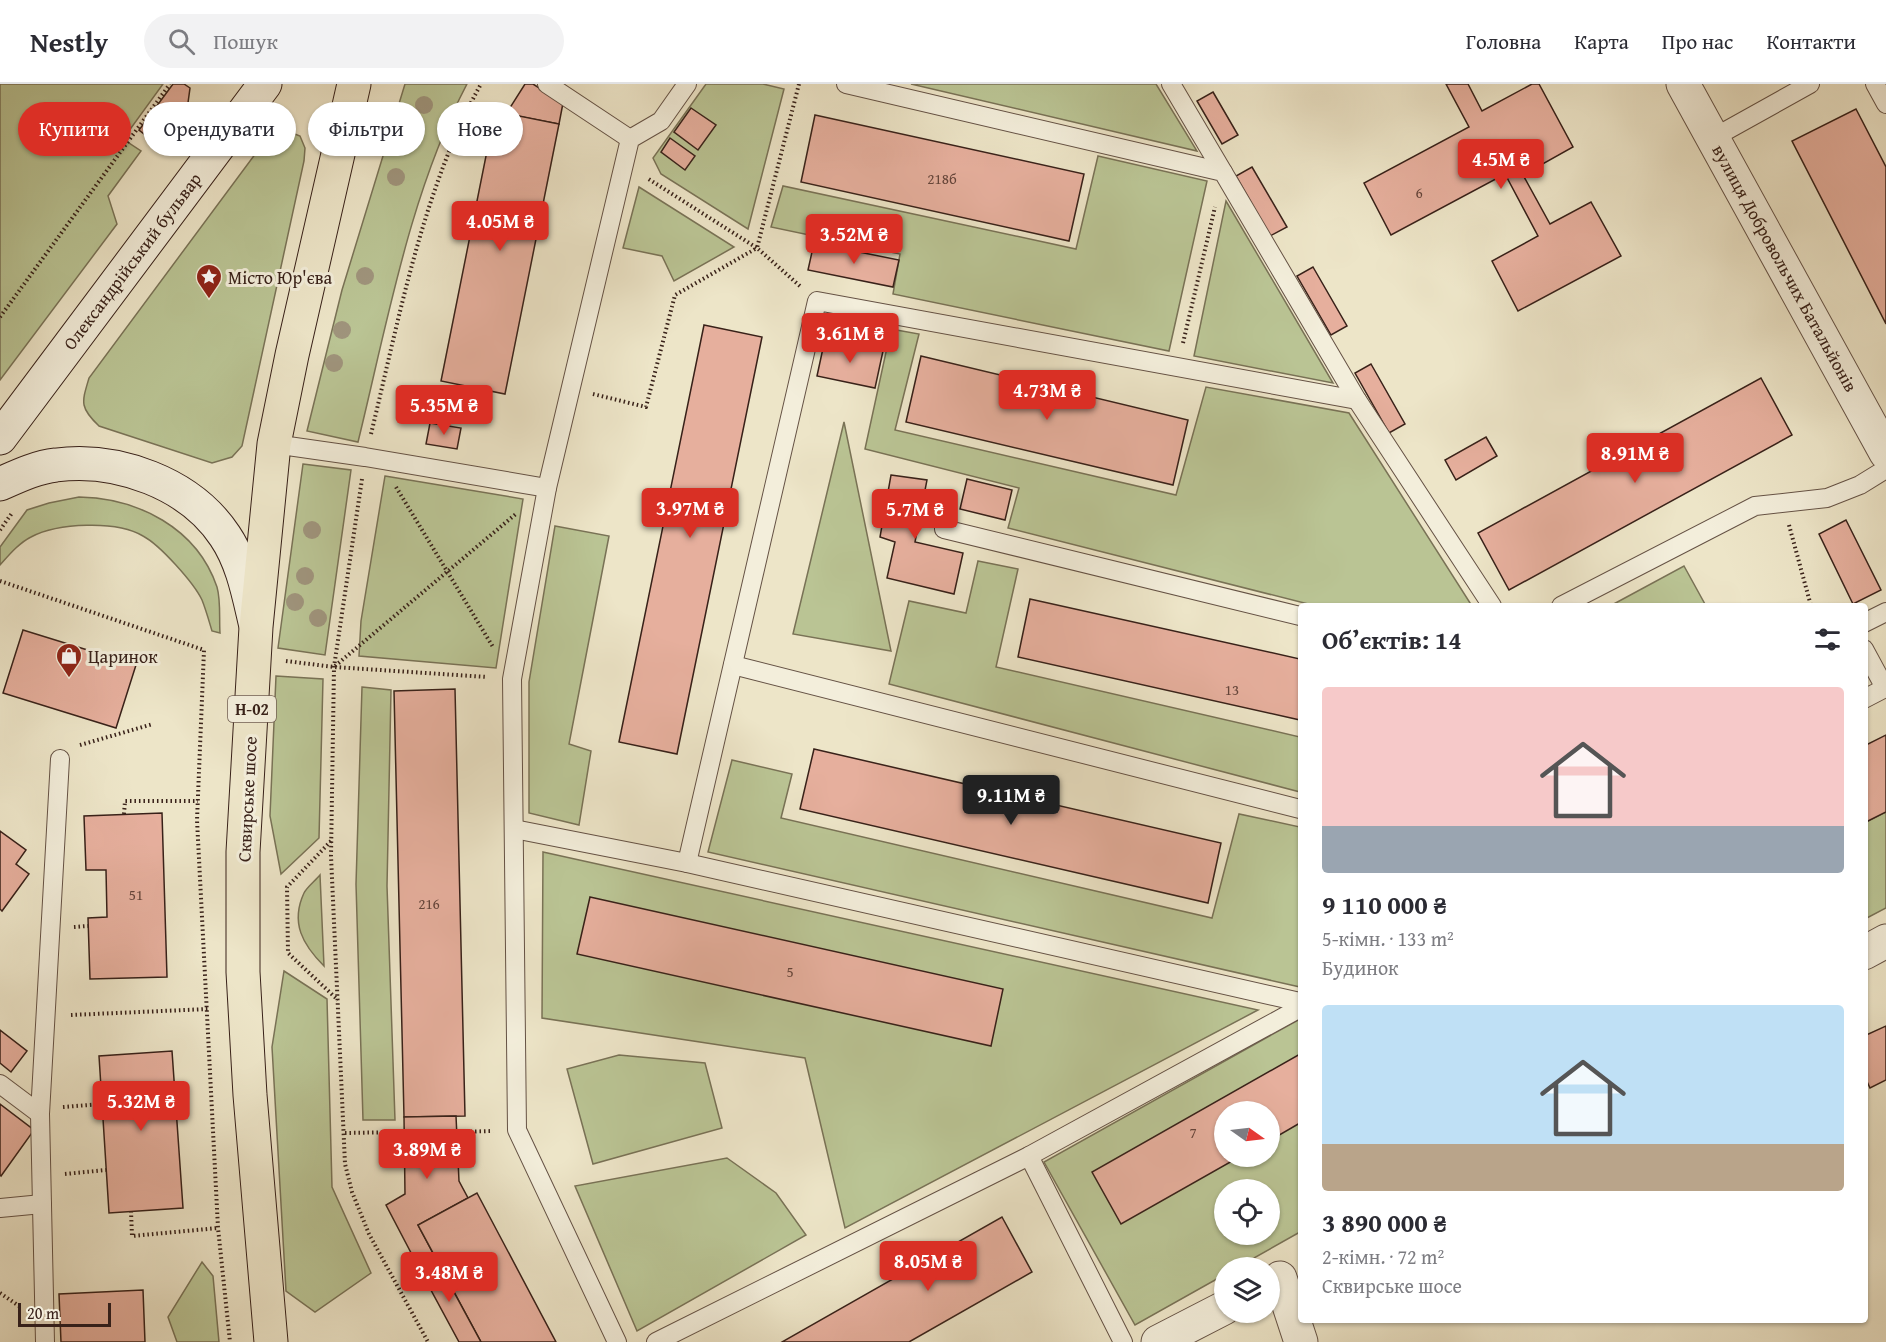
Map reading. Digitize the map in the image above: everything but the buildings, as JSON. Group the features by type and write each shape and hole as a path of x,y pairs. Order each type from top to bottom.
{"main road":[{"name":"Олександрійський бульвар","path":"0,438 265,84"},
{"name":"Сквирське шосе","path":"271,1342 250,1095 243,972 243,852 256,627 274,444 354,84"},
{"name":"вулиця Добровольчих Батальйонів","path":"1683,84 1883,441"},
{"path":"0,484 24,473 56,465 98,464 136,474 171,487 202,509 226,536 243,571 256,627"},
{"path":"1868,951 1886,942"},
{"path":"1283,1276 1301,1342"},
{"path":"1158,1342 1214,1313"}],"lane":[{"path":"547,84 630,139"},
{"path":"616,1342 517,1130 512,678 547,488 630,139 661,121 687,84"},
{"path":"846,84 1223,172"},
{"path":"1171,84 1357,400 1490,603"},
{"path":"1713,138 1810,84"},
{"path":"1875,84 1886,104"},
{"path":"687,863 817,301 1357,400"},
{"path":"274,444 547,488"},
{"path":"1567,603 1755,506 1782,501 1827,498 1860,485 1886,469"},
{"path":"944,529 1298,616"},
{"path":"1868,621 1886,612"},
{"path":"1868,656 1885,688 1868,697"},
{"path":"733,665 1298,808"},
{"path":"45,1342 41,1112 60,759"},
{"path":"514,829 687,863 1298,1002"},
{"path":"656,1342 1029,1156 1298,1009"},
{"path":"0,1084 41,1112"},
{"path":"1029,1156 1123,1342"},
{"path":"0,1208 42,1204"}],"path":[{"path":"0,317 170,84"},
{"path":"428,1342 369,1234 352,1191 345,1164 332,840 334,667 365,457 398,322 428,210 464,115 481,84"},
{"path":"571,389 646,406 675,295 757,248 799,84"},
{"path":"630,139 647,180 757,248 817,301"},
{"path":"1177,367 1223,172"},
{"path":"365,457 388,474 512,678"},
{"path":"334,667 547,488"},
{"path":"1782,501 1810,603"},
{"path":"0,581 204,650 197,820 218,1228 230,1342"},
{"path":"279,661 334,667 512,678"},
{"path":"60,759 75,747 153,724"},
{"path":"124,814 125,801 198,801"},
{"path":"332,840 288,887 288,953 338,1000"},
{"path":"46,1016 208,1009"},
{"path":"41,1112 102,1104"},
{"path":"457,1132 517,1130"},
{"path":"345,1133 404,1132"},
{"path":"41,1176 106,1170"},
{"path":"131,1211 132,1236 218,1228"}],"green space":[{"path":"0,84 163,84 150,102 143,102 143,112 131,128 131,102 18,102 18,156 131,156 131,144 141,151 108,196 117,224 0,380"},
{"path":"405,84 467,84 458,102 437,102 437,151 402,259 358,442 307,431 342,290 383,156 425,156 425,102 399,102"},
{"path":"706,84 763,84 784,89 748,229 661,174 653,158"},
{"path":"911,84 1156,84 1197,151"},
{"path":"296,134 300,136 305,148 304,161 242,446 232,457 212,463 99,426 85,409 84,399 89,378 254,156 296,156"},
{"path":"1098,156 1207,181 1169,351 893,294 900,254 771,227 783,186 1076,249"},
{"path":"639,187 734,247 674,281 662,256 623,248"},
{"path":"1226,201 1333,383 1194,356"},
{"path":"891,329 919,334 895,430 1176,495 1206,387 1349,413 1470,603 1304,603 1008,528 1019,488 865,449"},
{"path":"844,422 891,651 793,634"},
{"path":"303,464 351,470 325,655 278,648"},
{"path":"385,476 523,499 496,668 359,656 361,621"},
{"path":"79,497 123,503 143,510 163,520 180,533 208,566 217,587 220,633 212,631 202,600 184,575 158,547 132,531 118,527 87,525 42,532 14,550 0,565 0,547 27,510"},
{"path":"555,526 609,536 569,744 591,751 579,825 529,813 529,682"},
{"path":"978,561 1018,569 996,667 1298,737 1298,791 889,684 909,601 966,613"},
{"path":"1684,566 1704,603 1616,603"},
{"path":"276,676 323,679 319,838 281,874 270,816"},
{"path":"362,687 391,690 387,886 395,1120 363,1120 356,884"},
{"path":"732,760 792,774 781,818 1212,918 1239,814 1298,827 1298,987 708,852"},
{"path":"1886,812 1886,908 1868,917 1868,821"},
{"path":"543,852 1258,1010 845,1228 805,1058 542,1018"},
{"path":"320,875 324,966 305,942 298,914 304,893"},
{"path":"284,971 327,999 332,1187 371,1273 315,1312 286,1291 272,1047"},
{"path":"1298,1020 1298,1233 1280,1243 1280,1179 1214,1179 1214,1245 1277,1245 1256,1257 1214,1257 1214,1281 1135,1325 1044,1162"},
{"path":"619,1055 705,1063 722,1128 593,1164 567,1069"},
{"path":"727,1158 776,1193 806,1235 637,1331 575,1186"},
{"path":"202,1262 213,1276 219,1342 177,1342 168,1317"}],"place":[{"name":"Місто Юр'єва","path":"209,300"},
{"name":"Царинок","path":"69,679"}]}
